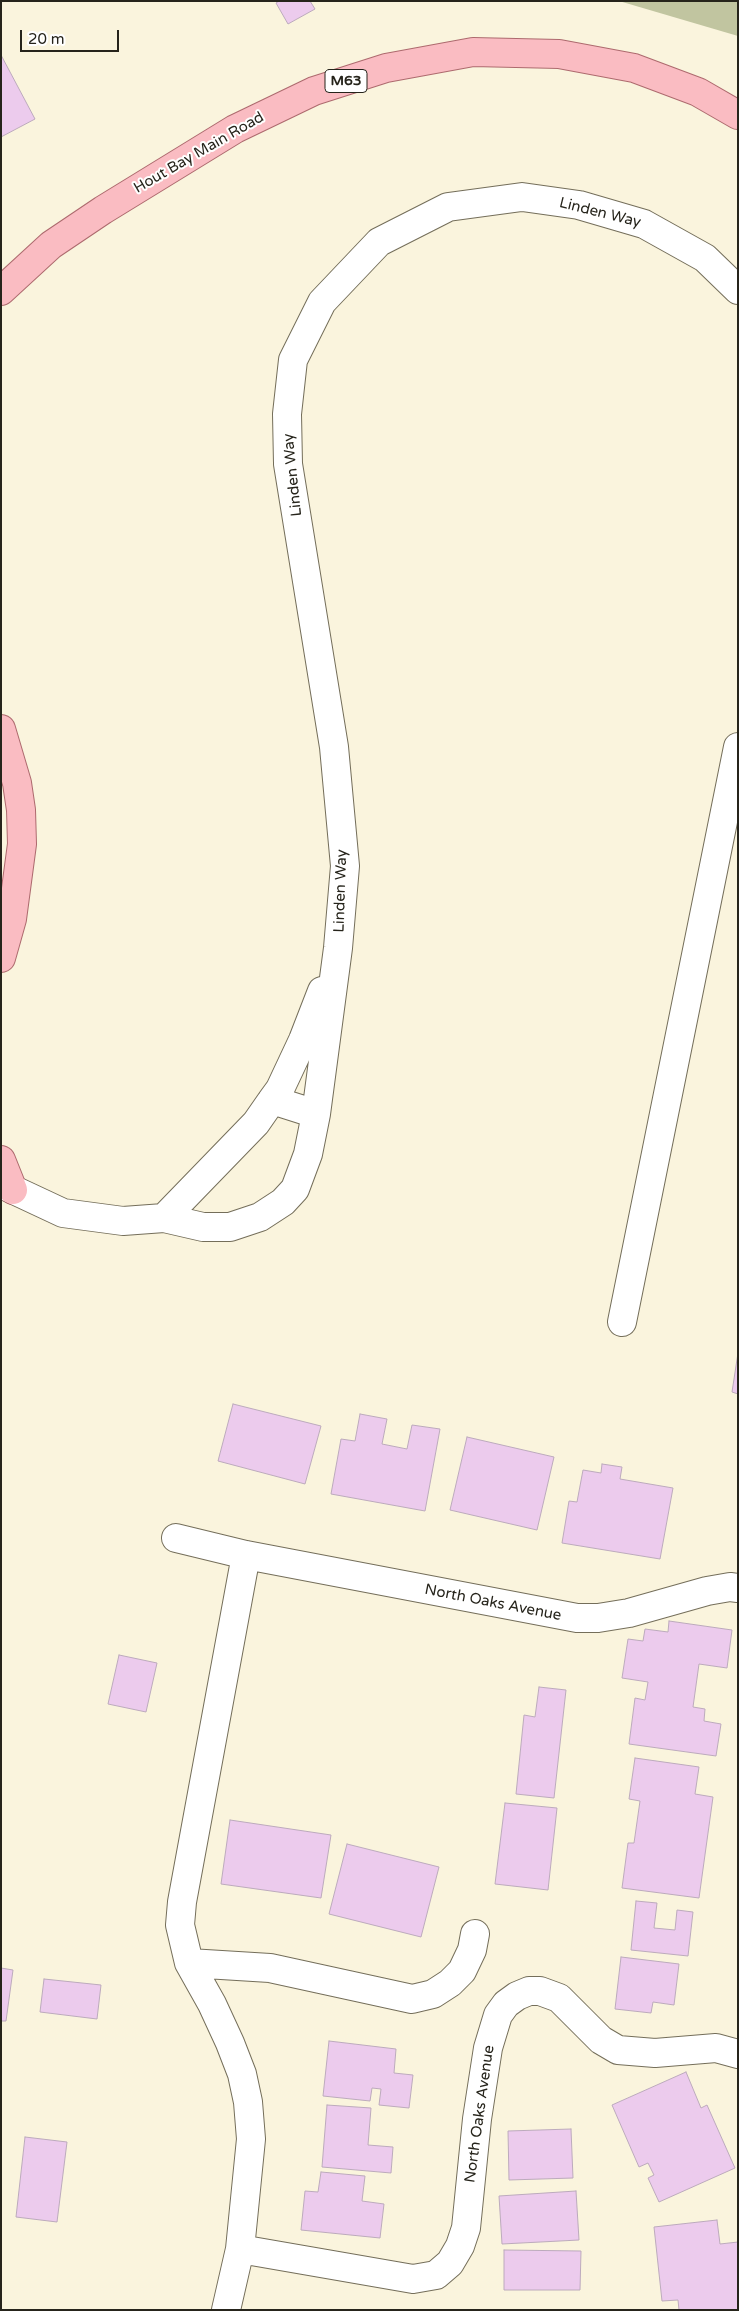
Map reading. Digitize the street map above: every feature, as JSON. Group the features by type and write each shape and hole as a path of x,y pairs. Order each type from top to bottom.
{"main road":[{"name":"Hout Bay Main Road","path":"1,291 52,245 103,210 235,129 314,91 386,68 474,52 559,54 634,68 698,92 738,115"},
{"path":"1,729 17,783 21,810 22,844 12,919 1,958"},
{"path":"1,1160 7,1186"}],"street":[{"name":"Linden Way","path":"7,1186 63,1213 88,1218 123,1221 164,1218 203,1228 230,1227 260,1218 283,1202 295,1189 308,1154 316,1114 338,948 345,866 334,747 288,464 287,414 293,360 322,302 379,242 448,207 522,197 580,205 644,224 705,258 738,290"},
{"path":"622,1322 738,747"},
{"name":"Linden Way","path":"164,1218 256,1123 272,1100 302,1040 338,948"},
{"path":"272,1100 316,1114"},
{"name":"North Oaks Avenue","path":"176,1538 246,1555 577,1618 598,1618 629,1613 707,1591 730,1587 738,1588"},
{"path":"226,2310 240,2249 251,2139 248,2102 242,2074 230,2042 212,2004 189,1963 180,1925 182,1902 246,1555"},
{"path":"189,1963 270,1968 412,1999 433,1994 450,1983 462,1971 472,1950 475,1934"},
{"name":"North Oaks Avenue","path":"240,2249 413,2279 436,2275 450,2263 460,2246 466,2228 477,2119 488,2048 498,2014 506,2004 517,1996 529,1991 540,1991 559,1998 601,2040 618,2050 655,2053 716,2048 738,2054"}],"green space":[{"path":"619,1 738,1 738,36"}],"building":[{"path":"279,1 310,1 315,9 288,24 276,3"},
{"path":"1,55 35,119 1,137"},
{"path":"738,1353 738,1394 732,1392"},
{"path":"233,1404 321,1426 305,1484 218,1461"},
{"path":"360,1414 387,1419 382,1444 407,1449 412,1425 440,1429 425,1511 331,1494 341,1439 355,1441"},
{"path":"467,1437 554,1457 537,1530 450,1510"},
{"path":"602,1464 622,1467 620,1479 673,1488 660,1559 562,1543 569,1501 577,1502 583,1470 601,1473"},
{"path":"669,1621 732,1630 727,1668 699,1664 693,1707 705,1709 704,1721 721,1724 716,1756 629,1744 635,1698 645,1700 648,1682 622,1678 628,1639 643,1641 645,1629 668,1632"},
{"path":"119,1655 157,1663 146,1712 108,1704"},
{"path":"539,1687 566,1690 554,1798 516,1794 524,1715 535,1717"},
{"path":"635,1758 699,1767 695,1794 713,1797 699,1898 622,1888 628,1843 634,1843 640,1801 629,1799"},
{"path":"505,1803 557,1808 548,1890 495,1884"},
{"path":"230,1820 331,1835 321,1898 221,1884"},
{"path":"347,1844 439,1867 421,1937 329,1914"},
{"path":"636,1901 657,1903 654,1928 675,1930 677,1910 693,1912 688,1956 631,1950"},
{"path":"621,1957 679,1964 674,2005 653,2002 651,2013 615,2009"},
{"path":"1,1968 13,1970 6,2021 1,2021"},
{"path":"44,1979 101,1985 97,2019 40,2012"},
{"path":"329,2041 396,2049 394,2073 413,2075 409,2108 379,2105 381,2089 372,2088 370,2101 323,2096"},
{"path":"686,2072 701,2108 707,2105 735,2168 659,2202 648,2178 654,2175 648,2163 639,2167 612,2105"},
{"path":"327,2105 371,2108 368,2145 393,2147 391,2173 322,2167"},
{"path":"571,2129 573,2178 509,2180 508,2131"},
{"path":"25,2137 67,2142 57,2222 16,2217"},
{"path":"321,2172 365,2176 362,2201 384,2204 380,2238 301,2230 305,2191 318,2192"},
{"path":"576,2191 579,2240 502,2244 499,2196"},
{"path":"717,2220 720,2244 738,2242 738,2310 679,2310 678,2300 662,2301 654,2227"},
{"path":"504,2250 581,2251 580,2290 504,2290"}]}
